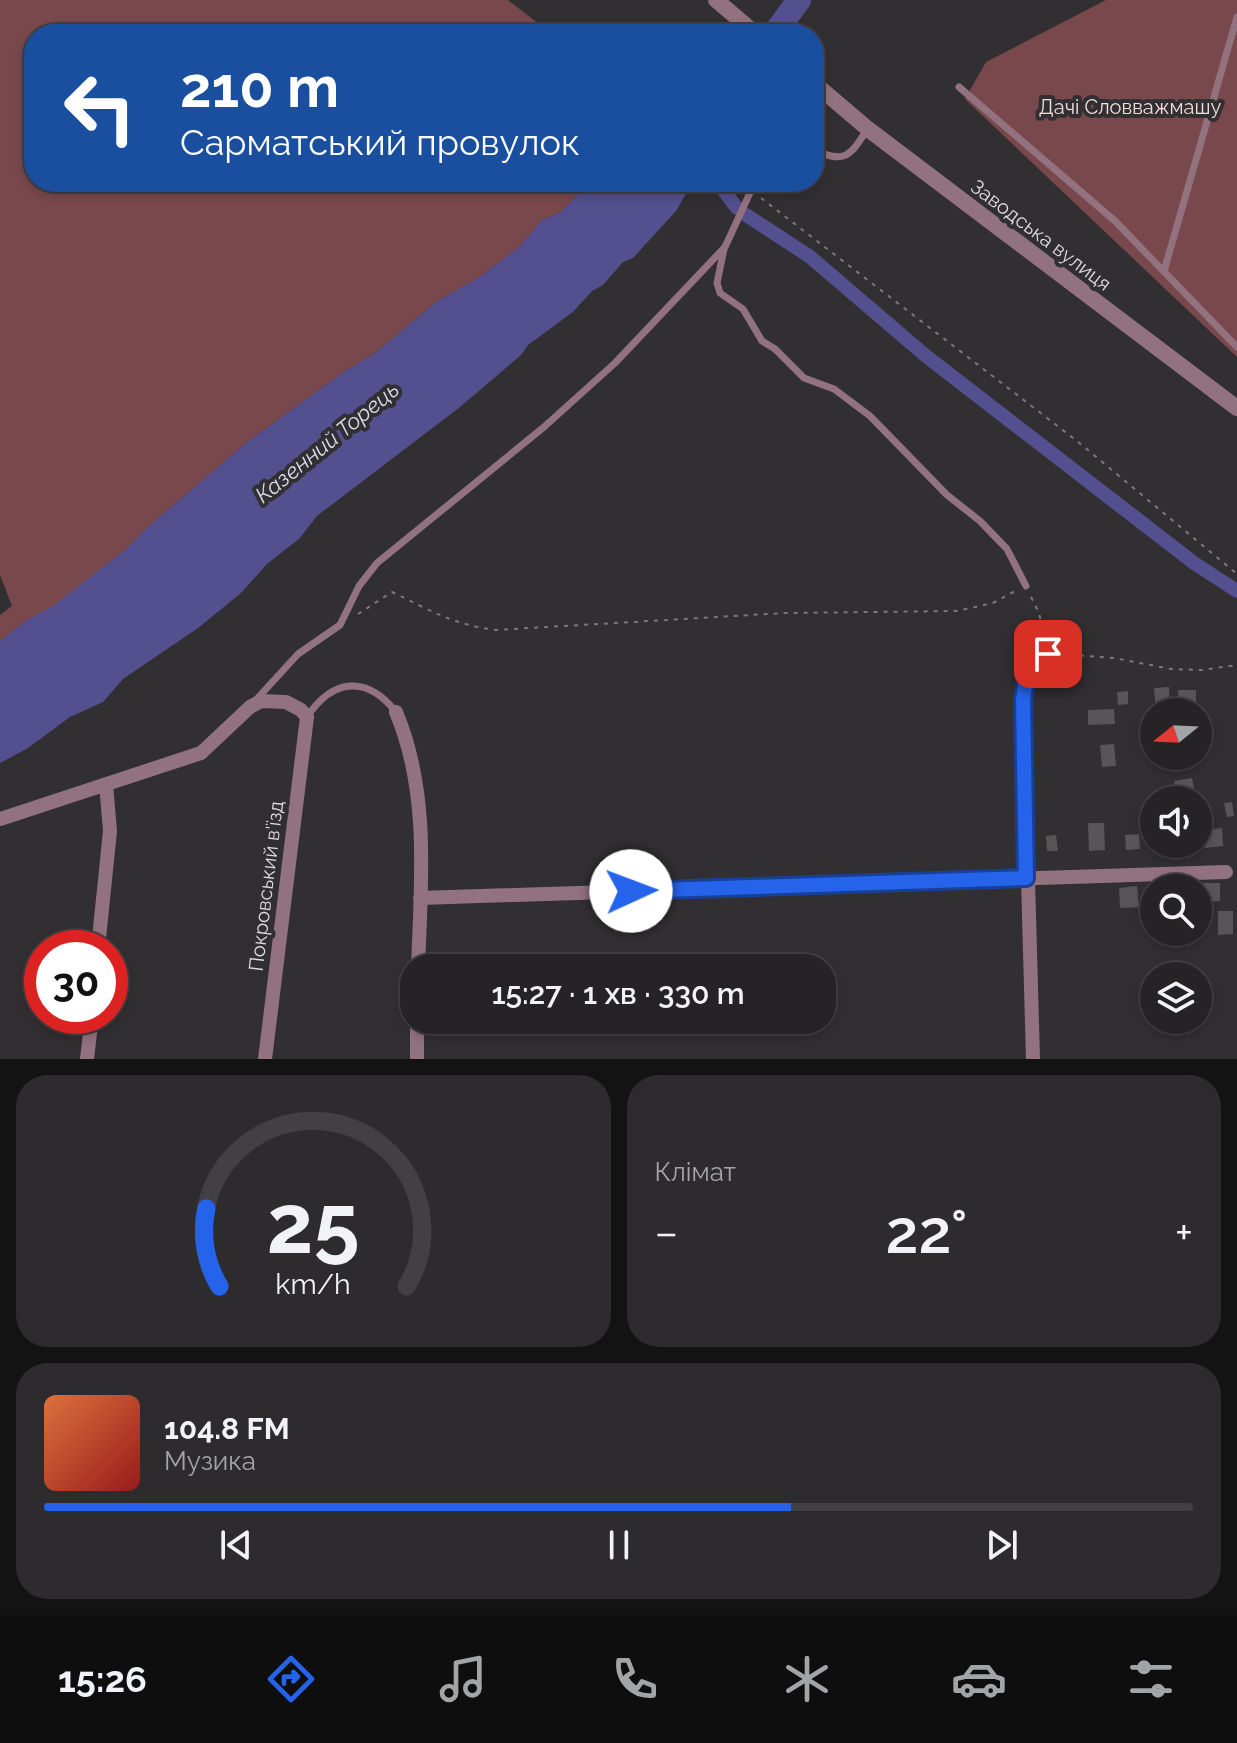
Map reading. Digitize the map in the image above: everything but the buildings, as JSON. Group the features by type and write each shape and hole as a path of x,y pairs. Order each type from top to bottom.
{"street":[{"path":"716,0 744,24"},
{"name":"Заводська вулиця","path":"824,91 868,129 1237,408"},
{"path":"1033,1059 1023,700 1028,669 1048,654"},
{"path":"0,819 201,753 250,707 261,701 279,701 301,710 307,717"},
{"path":"396,712 408,741 420,814 418,954"},
{"name":"Покровський в'їзд","path":"265,1059 307,717"},
{"path":"100,930 110,831 106,784"},
{"path":"420,898 1226,872"},
{"path":"87,1059 90,1034"},
{"path":"417,1034 417,1059"}],"lane":[{"path":"1164,271 1237,17"},
{"path":"959,87 1115,221 1237,347"},
{"path":"824,153 838,158 852,153 868,129"},
{"path":"752,192 725,247 717,283 720,293 743,309 762,341 775,349 804,378 834,389 870,416 947,495 980,521 1007,549 1026,586"},
{"path":"250,707 298,654 340,625 359,586 377,563 544,427 615,363 725,247"},
{"path":"307,717 322,699 352,685 382,694 396,712"}],"path":[{"path":"753,192 1077,441 1237,574"},
{"path":"340,625 392,592 438,616 467,626 496,630 785,613 957,611 993,603 1026,586 1039,613 1048,654 1114,658 1171,669 1202,670 1237,665"}],"green space":[{"path":"0,0 508,0 539,24 24,24 24,192 580,192 561,212 542,220 520,246 481,276 436,302 375,353 345,371 246,443 126,549 53,607 27,620 0,641 0,615 12,606 0,575"},
{"name":"Дачі Словважмашу","path":"1106,0 1237,0 1237,357 965,99 986,62"}],"water":[{"path":"580,192 687,192 676,211 633,258 623,262 573,312 528,345 521,355 460,407 317,516 299,539 267,564 241,593 198,628 123,679 103,702 70,717 28,748 0,763 0,641 27,620 53,606 126,549 246,443 345,371 375,353 436,302 481,276 520,246 542,220 561,212"}],"waterway":[{"name":"Казенний Торець","path":"781,24 799,0"},
{"path":"725,192 737,208"},
{"path":"746,215 809,256 926,356 1194,563 1237,591"}],"route":[{"path":"631,891 1026,878 1023,700 1028,669 1048,654"}]}
